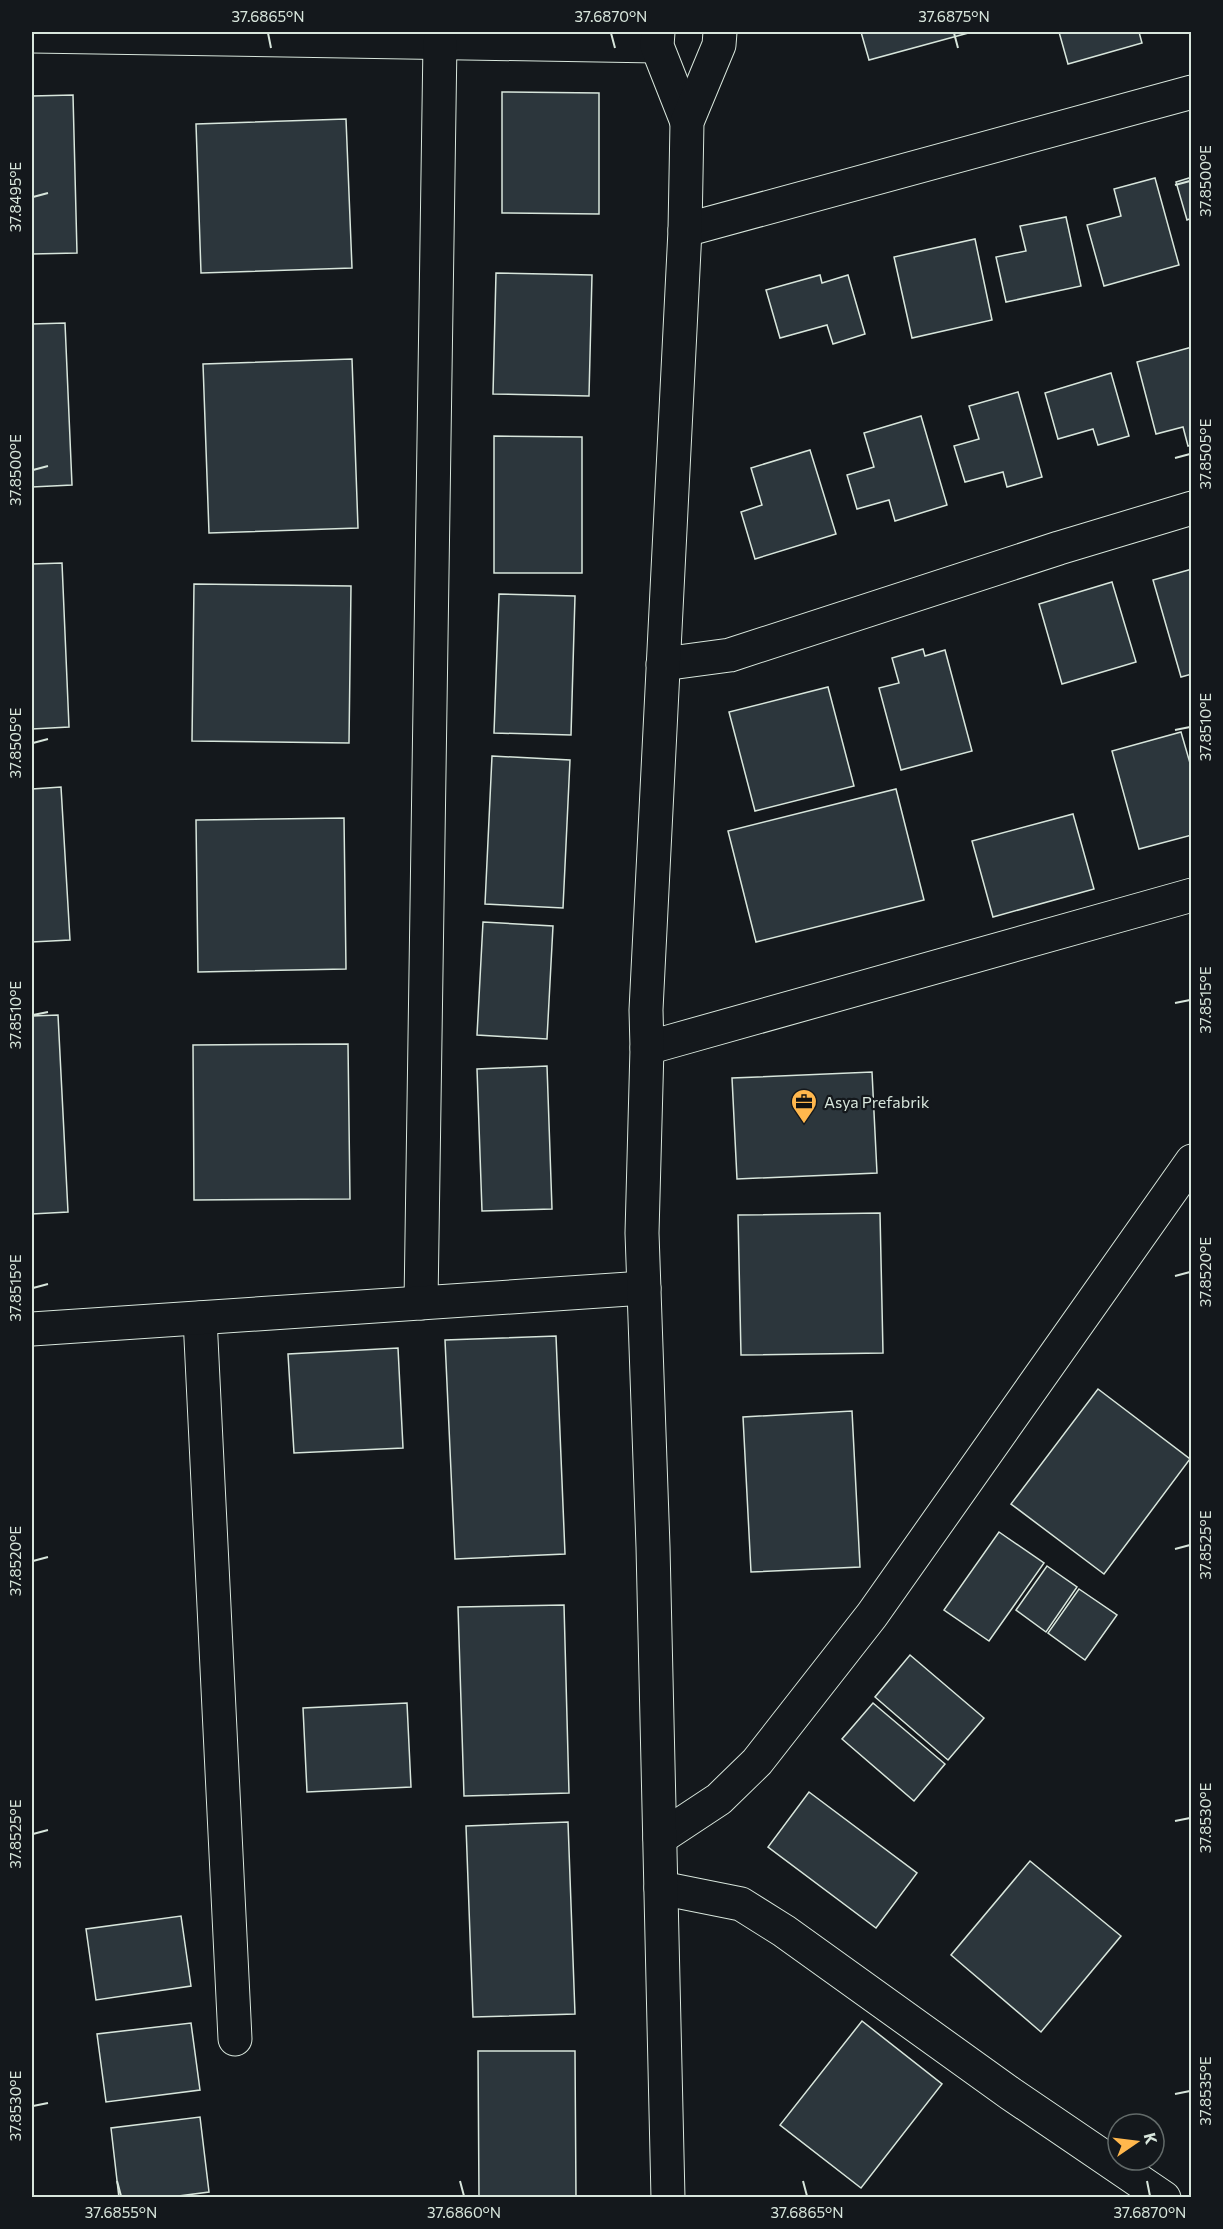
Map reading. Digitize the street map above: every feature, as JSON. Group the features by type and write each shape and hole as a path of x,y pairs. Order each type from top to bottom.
{"street":[{"path":"687,122 719,45 720,32"},
{"path":"32,36 440,42 658,39 687,122 685,230 646,1010 642,1233 653,1547 668,2198"},
{"path":"421,1303 440,42"},
{"path":"685,230 1191,92"},
{"path":"663,664 730,655 1059,548 1191,508"},
{"path":"647,1048 1191,896"},
{"path":"660,1838 719,1799 757,1762 872,1615 1191,1161"},
{"path":"32,1329 644,1288"},
{"path":"200,1318 234,2039"},
{"path":"661,1888 741,1904 784,1931 1011,2094 1164,2198"}],"building":[{"path":"861,32 972,32 869,60"},
{"path":"1059,32 1139,32 1142,43 1068,64"},
{"path":"502,92 599,93 599,214 502,213"},
{"path":"73,95 77,253 32,254 32,96"},
{"path":"346,119 352,268 201,273 196,124"},
{"path":"1192,177 1192,218 1187,220 1176,182"},
{"path":"1155,178 1179,265 1104,286 1087,225 1121,216 1114,189"},
{"path":"1066,217 1081,286 1006,302 996,257 1026,251 1020,226"},
{"path":"975,239 992,320 912,338 894,257"},
{"path":"496,273 592,275 589,396 493,394"},
{"path":"820,275 822,283 848,275 865,334 833,344 827,325 780,338 766,290"},
{"path":"65,323 72,485 32,487 32,324"},
{"path":"1192,347 1192,445 1188,446 1183,427 1156,434 1137,362"},
{"path":"352,359 358,528 209,533 203,364"},
{"path":"1111,373 1129,436 1098,445 1093,429 1058,439 1045,393"},
{"path":"1018,392 1042,477 1007,487 1003,472 965,482 954,446 979,439 969,406"},
{"path":"921,416 947,505 895,521 889,500 857,509 847,475 874,467 864,433"},
{"path":"494,436 582,437 582,573 494,573"},
{"path":"810,450 836,534 755,559 741,512 762,505 751,468"},
{"path":"62,563 69,727 32,729 32,564"},
{"path":"1192,569 1192,674 1181,677 1153,580"},
{"path":"1112,582 1136,662 1062,684 1039,604"},
{"path":"194,584 351,586 349,743 192,741"},
{"path":"499,594 575,596 571,735 494,733"},
{"path":"923,649 925,656 945,650 972,751 901,770 879,688 899,683 892,658"},
{"path":"828,687 854,786 755,811 729,712"},
{"path":"1181,732 1192,770 1192,835 1139,849 1112,751"},
{"path":"492,756 570,760 563,908 485,904"},
{"path":"61,787 70,940 32,942 32,789"},
{"path":"896,789 924,900 756,942 728,831"},
{"path":"1073,814 1094,889 993,917 972,841"},
{"path":"344,818 346,969 198,972 196,820"},
{"path":"483,922 553,926 547,1039 477,1035"},
{"path":"58,1015 68,1212 32,1214 32,1016"},
{"path":"348,1044 350,1199 194,1200 193,1045"},
{"path":"547,1066 552,1209 482,1211 477,1069"},
{"name":"Asya Prefabrik","path":"872,1072 877,1173 737,1179 732,1078"},
{"path":"880,1213 883,1353 741,1355 738,1215"},
{"path":"556,1336 565,1554 455,1559 445,1340"},
{"path":"398,1348 403,1448 294,1453 288,1354"},
{"path":"1098,1389 1190,1459 1104,1574 1011,1504"},
{"path":"852,1411 860,1567 751,1572 743,1417"},
{"path":"999,1532 1044,1563 989,1641 944,1610"},
{"path":"1047,1566 1077,1587 1046,1632 1016,1610"},
{"path":"1079,1589 1117,1615 1085,1660 1048,1633"},
{"path":"564,1605 569,1793 464,1796 458,1607"},
{"path":"910,1655 984,1718 948,1760 875,1697"},
{"path":"407,1703 411,1787 307,1792 303,1708"},
{"path":"873,1703 945,1764 914,1801 842,1739"},
{"path":"809,1792 917,1873 876,1928 768,1847"},
{"path":"568,1822 575,2014 473,2017 466,1826"},
{"path":"1030,1861 1121,1936 1041,2032 951,1955"},
{"path":"181,1916 191,1986 96,2000 86,1929"},
{"path":"862,2021 942,2084 861,2188 780,2125"},
{"path":"191,2023 200,2090 106,2102 97,2034"},
{"path":"478,2051 575,2051 576,2198 479,2198"},
{"path":"200,2117 209,2192 163,2198 119,2198 111,2128"}],"place":[{"name":"Asya Prefabrik","path":"804,1125"}]}
